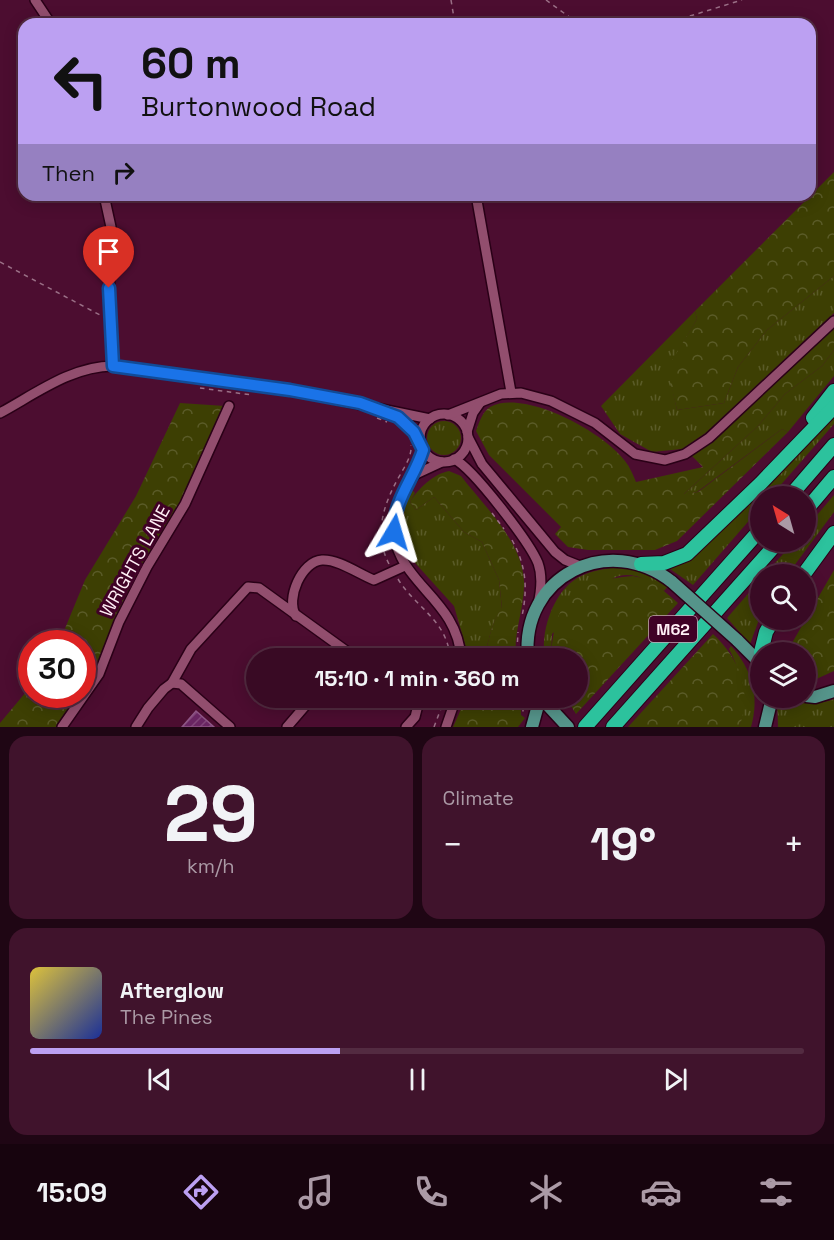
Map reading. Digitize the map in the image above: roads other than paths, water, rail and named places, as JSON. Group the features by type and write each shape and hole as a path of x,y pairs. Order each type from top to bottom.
{"highway":[{"path":"761,483 834,391"},
{"path":"641,564 664,563 687,554 761,483 834,407"},
{"path":"799,486 834,445"},
{"path":"816,498 834,477"},
{"path":"811,564 834,533"},
{"name":"M62","path":"585,727 750,541"},
{"name":"M62","path":"613,727 769,552"}],"main road":[{"path":"529,648 530,631 537,610 562,576 580,566 616,560 641,564 672,582 750,652"},
{"path":"816,697 834,691"},
{"path":"532,727 537,708"},
{"path":"550,708 565,724"},
{"path":"765,727 770,708"},
{"path":"771,727 772,708"}],"street":[{"path":"35,0 47,18"},
{"path":"105,201 111,227 110,317 113,366"},
{"path":"477,201 511,392"},
{"path":"390,417 430,419 448,415 511,392 534,396 559,405 595,423 635,454 664,460 685,454 709,438 834,321"},
{"path":"0,413 74,373 98,366 113,366 347,400 411,428 431,458 442,462"},
{"path":"414,475 454,459 465,449 472,413 480,403"},
{"name":"WRIGHTS LANE","path":"62,727 99,674 119,622 147,567 185,504 229,406"},
{"path":"448,415 460,421 482,464 555,552 565,561 580,566"},
{"path":"430,419 422,430 422,446 414,475 400,497 394,520 396,542 405,566 442,605 456,631 460,648"},
{"path":"454,459 470,471 533,554 541,577 537,610"},
{"path":"297,618 291,609 292,595 296,584 312,563 322,560 334,562 374,580 405,566"},
{"path":"136,727 148,708 172,683 191,649 248,586 259,588 297,618 341,648"},
{"path":"172,683 181,684 230,727"},
{"path":"287,727 303,708"},
{"path":"406,727 415,717 416,708"},
{"path":"446,727 453,708"}]}
